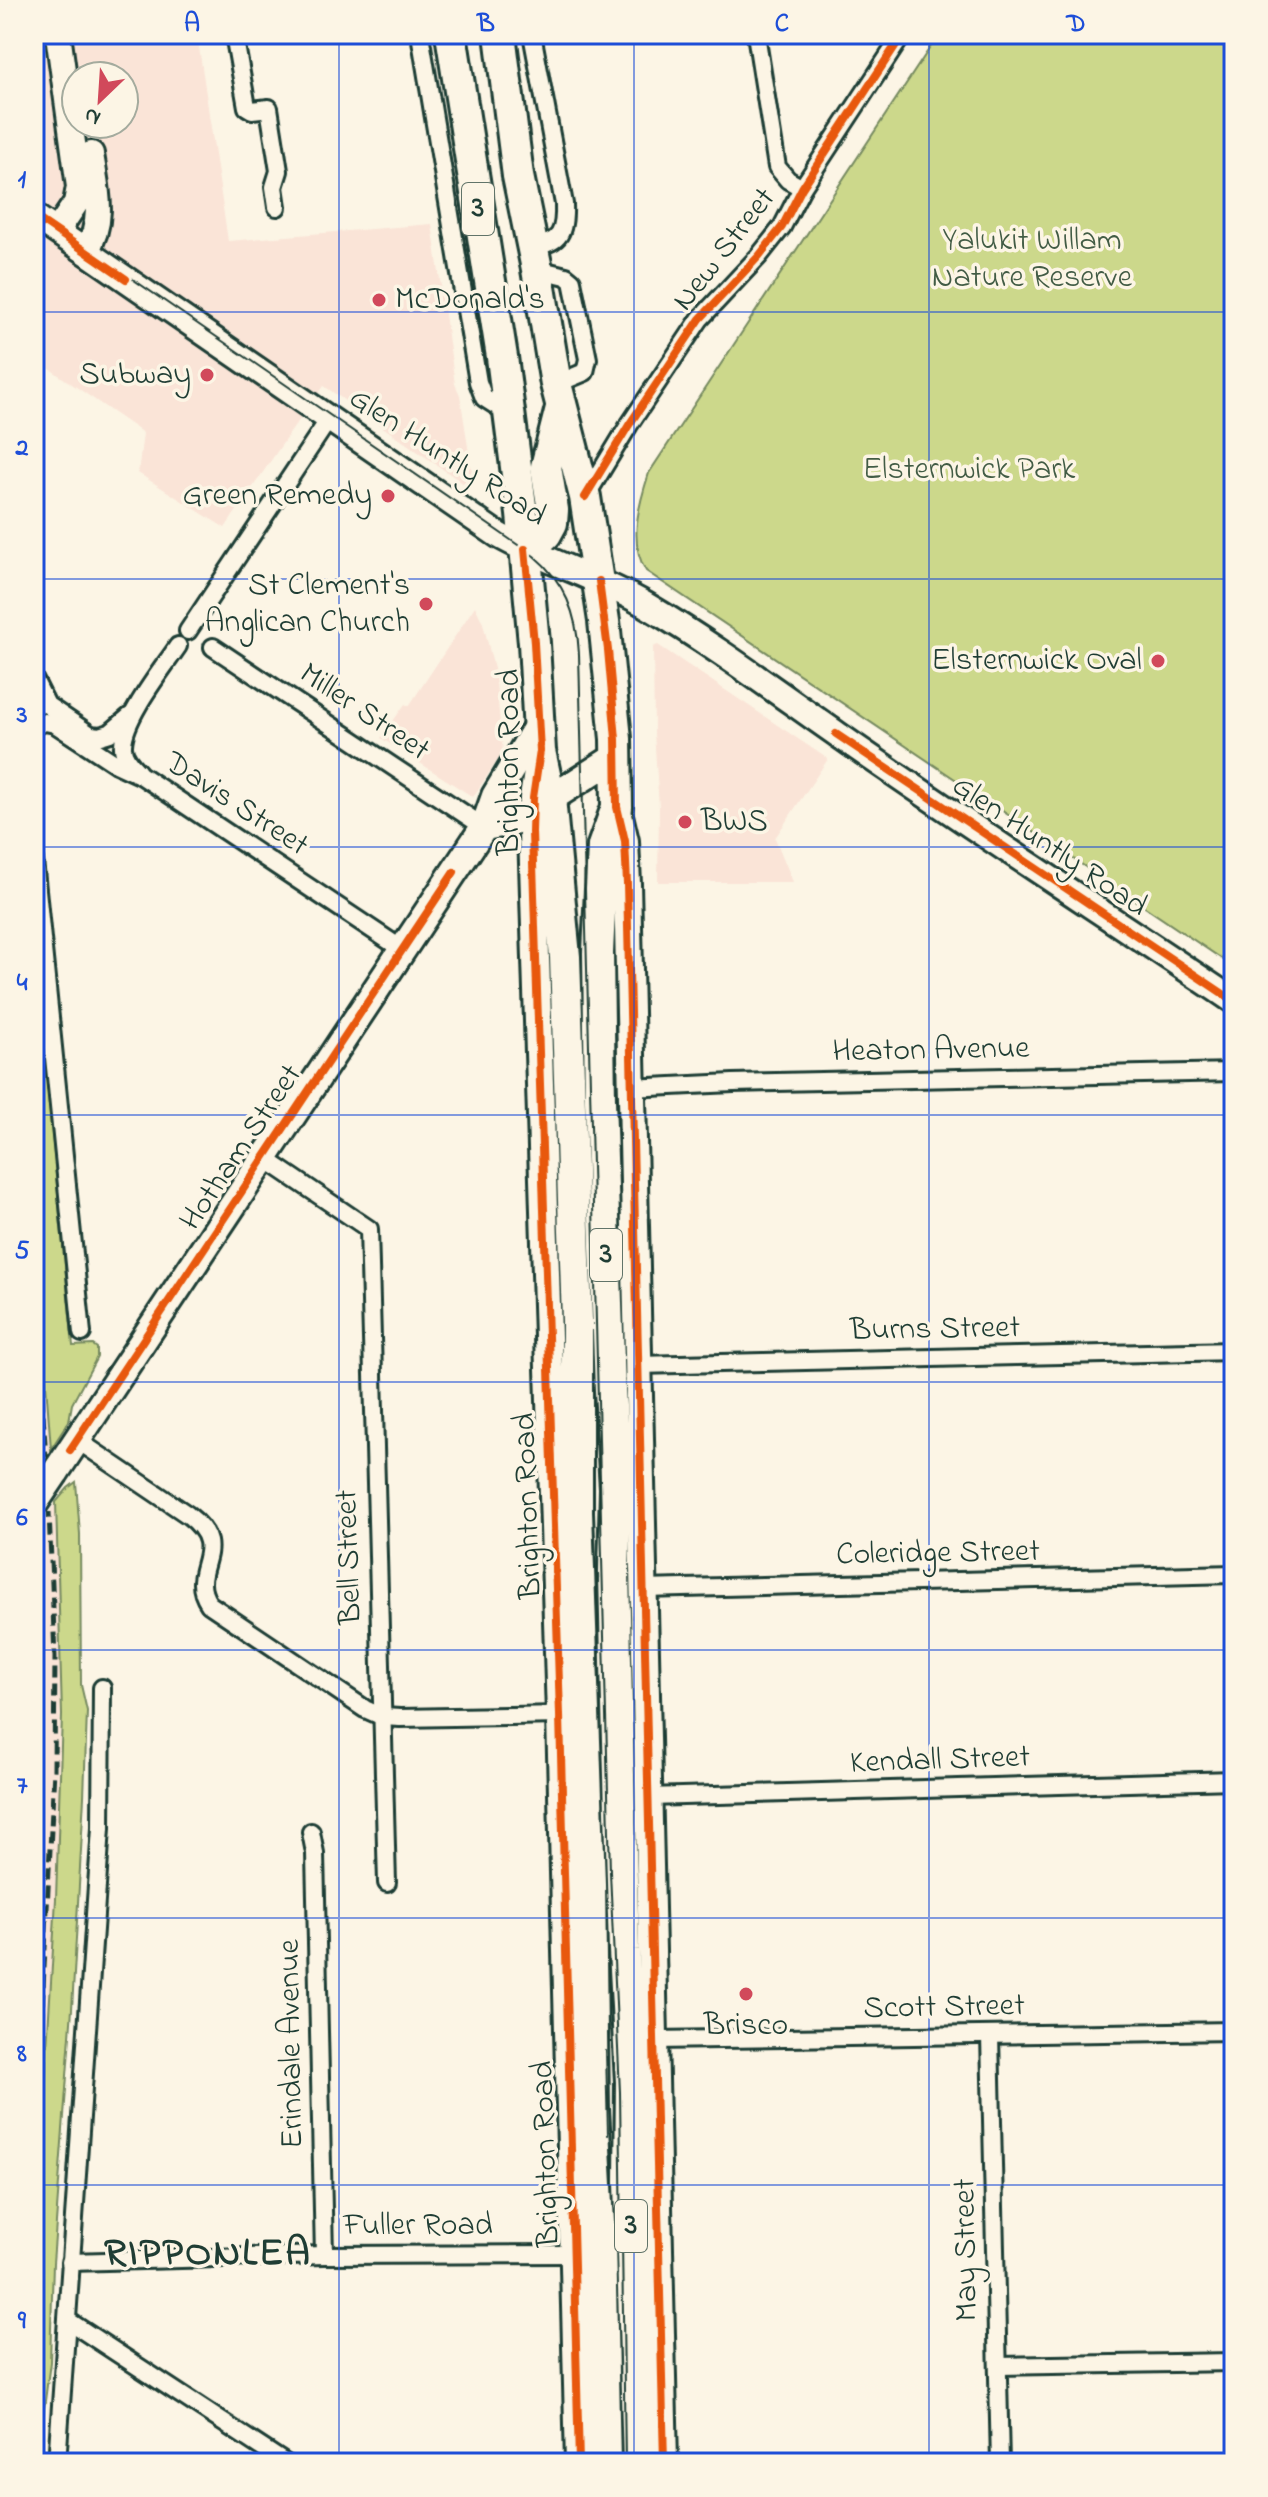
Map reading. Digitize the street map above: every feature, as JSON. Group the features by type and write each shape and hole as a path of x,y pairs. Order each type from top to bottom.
{"highway":[{"name":"3","path":"451,34 479,301 509,414 526,550"},
{"name":"3","path":"500,34 517,165 558,395 585,497 599,581 617,756 617,807 603,846 598,925 600,1100 616,1488 617,1705 631,2082 630,2181 638,2463"},
{"path":"526,550 543,536 552,523 546,467 558,395"},
{"name":"Brighton Road","path":"526,550 534,643 541,804 565,957 578,1419 577,1512 605,2463"},
{"path":"574,1259 606,1259"},
{"path":"590,1878 622,1879"},
{"path":"603,2372 635,2373"}],"main road":[{"name":"Hotham Street","path":"34,1504 484,827 495,796 539,738"},
{"path":"484,827 508,823 617,756"},
{"name":"Brighton Road","path":"541,804 552,1457 579,2463"},
{"path":"617,807 625,850 664,2463"},
{"path":"606,1259 613,1259 635,1304"},
{"path":"552,1457 578,1419"},
{"path":"617,1705 644,1653"},
{"path":"562,1834 590,1878"},
{"path":"622,1879 651,1941"},
{"path":"633,2300 659,2245"},
{"path":"635,2373 642,2377 662,2407"}],"street":[{"path":"234,34 247,107 252,110 269,108 279,171 274,185 277,207"},
{"path":"420,34 479,301 481,393 509,414"},
{"path":"532,34 564,204 564,219 557,238 535,257"},
{"path":"756,34 777,167 788,180 802,188"},
{"name":"New Street","path":"585,497 690,332 788,217 802,188 903,34"},
{"path":"57,231 78,198 84,140"},
{"path":"84,140 99,218 86,251"},
{"name":"Glen Huntly Road","path":"34,216 498,535 649,607 1234,1001"},
{"path":"188,631 329,419"},
{"path":"34,679 50,708 91,735 103,736 134,712 178,646"},
{"name":"Miller Street","path":"213,647 484,827"},
{"path":"134,712 123,749 142,776"},
{"name":"Davis Street","path":"34,726 47,722 60,727 116,764 142,776 403,950"},
{"path":"34,860 82,1333"},
{"name":"Heaton Avenue","path":"630,1088 1234,1072"},
{"name":"Bell Street","path":"264,1158 369,1229 387,1883"},
{"name":"Burns Street","path":"638,1365 1234,1351"},
{"path":"77,1440 199,1525 209,1543 202,1582 209,1604 357,1704 383,1717 560,1715"},
{"name":"Coleridge Street","path":"643,1589 1234,1574"},
{"path":"57,2463 101,1828 102,1688"},
{"name":"Kendall Street","path":"648,1797 1234,1780"},
{"name":"Erindale Avenue","path":"311,1832 315,1853 324,2255"},
{"name":"Scott Street","path":"654,2040 1234,2031"},
{"name":"May Street","path":"990,2036 1000,2463"},
{"name":"Fuller Road","path":"70,2262 324,2255 574,2254"},
{"path":"67,2320 285,2463"},
{"path":"998,2366 1234,2362"}],"shaded area":[{"path":"34,34 197,34 228,241 432,224 455,384 460,395 473,479 464,484 324,386 225,528 138,473 143,433 34,358"},
{"path":"475,606 483,623 495,673 503,752 473,797 381,738 405,704 409,706"},
{"path":"658,645 828,759 775,838 793,882 658,882 659,807 653,647"},
{"path":"34,1227 51,1449 34,1475"},
{"path":"56,1502 61,1651 60,1772 56,1899 34,2264 34,1882 40,1674 35,1534"}],"green space":[{"name":"Elsternwick Park","path":"939,34 1234,34 1234,967 646,571 637,548 637,523 649,473"},
{"path":"34,953 73,1346 93,1345 97,1348 97,1357 72,1404 69,1421 51,1449 34,1227"},
{"path":"76,1482 80,1534 81,1685 87,1711 84,1797 53,2263 50,2362 37,2463 34,2463 34,2264 56,1899 62,1715 56,1502"},
{"path":"34,1536 40,1674 34,1882"}],"tram line":[{"path":"34,211 534,556 554,577 572,612 579,654 610,1872 620,2092 625,2463"},
{"path":"606,2051 608,2135"}],"railway":[{"path":"34,1289 46,1457"},
{"path":"34,2166 54,1770 55,1657 49,1512"}],"cycle path":[{"path":"585,497 700,319 782,227 802,188 903,34"},
{"path":"34,216 126,279"},
{"path":"525,549 540,751 532,832 560,1715 579,2463"},
{"path":"599,581 616,739 617,807 625,841 627,884 664,2463"},
{"path":"836,734 1234,1001"},
{"path":"70,1450 454,872"}],"place":[{"name":"McDonald's","path":"379,300"},
{"name":"Subway","path":"207,375"},
{"name":"Green Remedy","path":"388,496"},
{"name":"St Clement's Anglican Church","path":"426,604"},
{"name":"Elsternwick Oval","path":"1158,661"},
{"name":"BWS","path":"685,822"},
{"name":"Brisco","path":"746,1994"}],"district":[{"name":"RIPPONLEA","path":"208,2254"}],"park label":[{"name":"Yalukit Willam Nature Reserve","path":"1032,260"}]}
